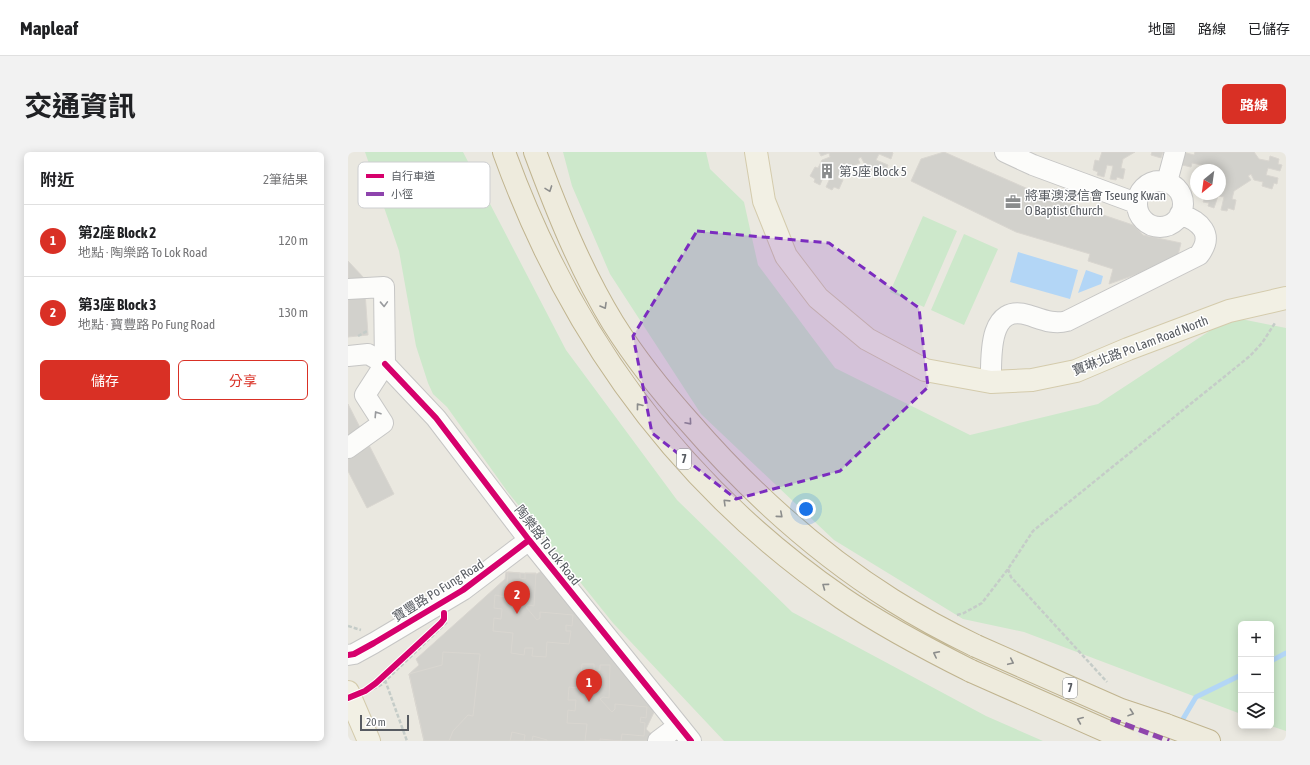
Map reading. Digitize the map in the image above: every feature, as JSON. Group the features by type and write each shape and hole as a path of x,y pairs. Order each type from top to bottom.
{"highway":[{"name":"7","path":"504,152 541,244 574,309 626,388 683,458 746,522 816,580 872,618 971,671 1129,741"},
{"name":"7","path":"535,152 571,242 614,324 654,381 706,442 762,500 833,559 892,600 976,646 1114,707 1209,741"}],"main road":[{"name":"寶琳北路 Po Lam Road North","path":"756,152 764,201 786,256 818,298 867,339 925,370 991,382 1032,380 1076,372 1128,349 1229,311 1286,298"},
{"path":"357,691 369,741"}],"street":[{"path":"1005,152 1036,158 1136,203"},
{"path":"1167,182 1175,152"},
{"path":"1160,181 1167,182 1179,192 1182,199 1180,214 1176,220 1169,225 1154,226 1141,218 1136,203 1141,190 1146,185 1160,181"},
{"path":"991,382 991,365 996,328 1006,316 1018,313 1056,322 1067,321 1199,255 1204,249 1205,242 1202,228 1192,218 1180,214"},
{"path":"348,289 384,287 385,364 365,396 383,423 348,448"},
{"name":"陶樂路 To Lok Road","path":"348,356 368,354 385,364 436,418 529,540 691,741"},
{"name":"寶豐路 Po Fung Road","path":"350,657 463,590 529,540"},
{"path":"658,741 678,726"}],"path":[{"path":"956,615 964,613 982,603 1008,569 1033,531 1250,356 1262,343 1275,323"},
{"path":"1008,569 1011,577 1103,679"},
{"path":"357,691 441,624 444,619 444,613"},
{"path":"373,689 385,680 447,622 450,617"},
{"path":"348,626 356,630 368,630"},
{"path":"385,680 407,741"}],"highlighted area":[{"path":"697,231 829,243 919,308 928,387 840,471 736,499 652,433 633,336"}],"green space":[{"path":"365,152 463,152 468,162 368,162"},
{"path":"563,152 706,152 710,169 744,202 758,265 835,368 970,435 1098,404 1231,317 1286,328 1286,731 1274,727 1274,621 1238,621 1238,713 1024,632 963,619 834,540 701,414 610,274 572,186"},
{"path":"490,204 566,350 677,500 792,612 986,716 1043,741 724,741 613,623 507,491 447,407 433,394 416,346 399,251 384,208 490,208"},
{"path":"923,216 957,231 924,307 890,292"},
{"path":"964,234 998,249 964,325 931,310"}],"water":[{"path":"1018,252 1078,270 1070,299 1010,282"},
{"path":"1086,270 1103,276 1101,284 1078,293"}],"building":[{"name":"第5座 Block 5","path":"819,152 893,153 891,159 879,154 876,160 888,165 886,171 882,170 880,175 871,171 872,167 864,163 861,157 858,159 860,163 842,170 838,178 843,180 839,189 834,187 832,190 826,187 831,176 825,173 820,185 814,182 815,179 810,176 815,167 818,168 822,160 830,157 829,153 821,156"},
{"path":"944,152 1035,192 1133,225 1143,235 1181,243 1176,263 1143,272 1109,284 1113,269 1088,261 1090,254 1016,232 911,181 921,159"},
{"path":"1102,152 1135,152 1123,159 1121,168 1125,169 1123,179 1117,177 1116,180 1110,179 1113,166 1107,165 1104,177 1097,175 1098,172 1093,170 1095,160 1099,161"},
{"path":"1152,152 1163,152 1161,158 1151,155"},
{"path":"1183,152 1194,155 1195,152 1254,152 1259,159 1269,161 1270,156 1279,159 1278,164 1282,165 1280,171 1268,168 1266,175 1278,178 1277,184 1274,183 1272,189 1262,186 1263,182 1254,180 1251,174 1248,176 1251,180 1234,191 1232,199 1236,200 1234,210 1228,208 1227,211 1221,210 1223,200 1226,200 1226,164 1192,163 1190,164 1190,167 1182,165"},
{"path":"1204,200 1217,200 1214,208 1208,206 1209,203 1203,202"},
{"path":"348,261 364,278 368,335 348,337"},
{"path":"348,404 394,494 367,508 348,471"},
{"path":"544,569 656,708 646,729 659,741 424,741 409,674 419,665 416,659 505,579 506,572 537,574"},
{"path":"508,572 520,573 520,578 525,579 525,573 536,573 534,606 528,605 526,607 537,620 540,618 540,612 573,615 572,626 566,625 566,631 571,631 569,644 547,642 546,657 532,656 533,648 525,648 524,655 511,653 513,633 493,631 494,618 501,619 502,609 494,608 495,595 506,597"},
{"path":"443,652 480,654 473,716 468,715 453,731 449,741 424,741 409,674 442,665"},
{"path":"582,664 594,664 594,670 600,670 600,665 610,665 609,698 603,697 600,699 612,712 615,709 615,704 647,707 646,718 641,717 640,722 645,723 644,736 622,734 621,741 600,739 600,741 585,741 587,724 567,723 568,710 575,711 576,700 568,700 569,687 580,688"},
{"path":"512,732 525,735 524,741 510,741"},
{"path":"533,736 547,740 547,741 532,741"}],"waterway":[{"path":"1274,659 1286,653"},
{"path":"1180,724 1196,697 1238,676"}],"marked path":[{"path":"1111,719 1169,741"}],"cycle path":[{"path":"385,364 436,418 529,540 691,741"},
{"path":"348,655 354,654 374,643 463,590 529,540"},
{"path":"348,698 365,691 376,683 441,623 444,619 444,613"}],"place":[{"name":"第5座 Block 5","path":"827,171"},
{"name":"將軍澳浸信會 Tseung Kwan O Baptist Church","path":"1013,202"},
{"name":"第3座 Block 3","path":"517,614"},
{"name":"第2座 Block 2","path":"589,702"}]}
